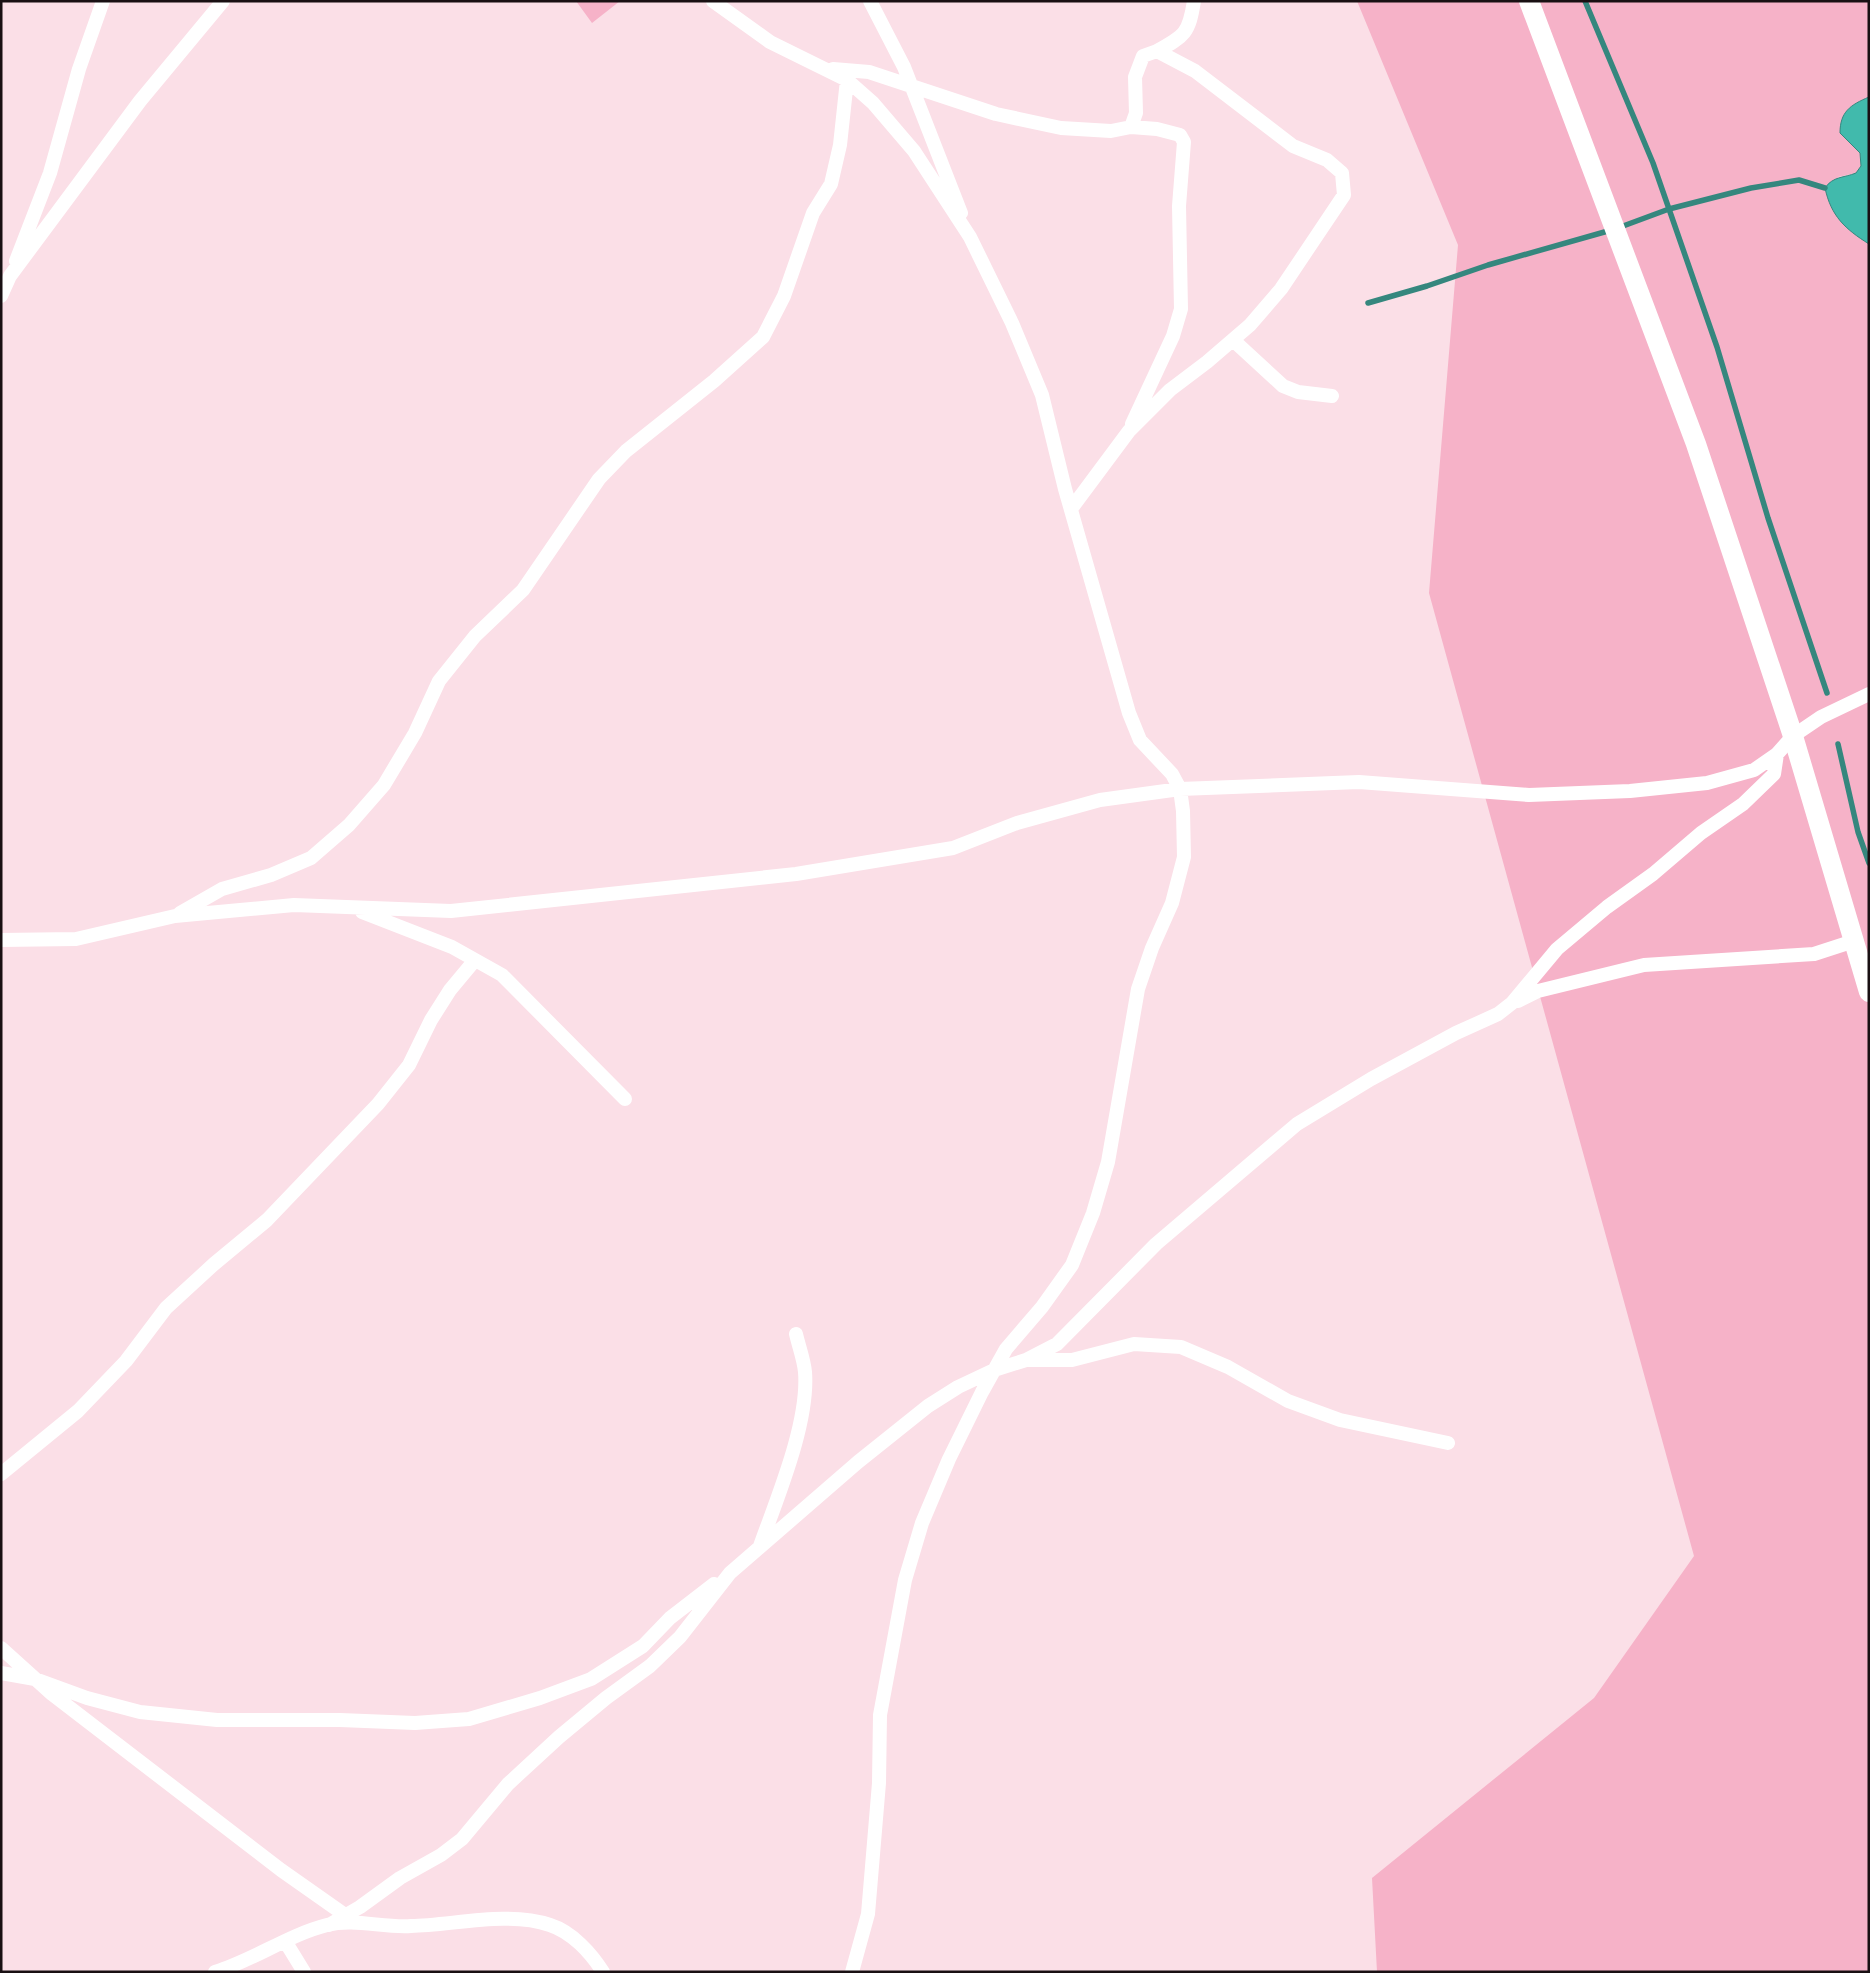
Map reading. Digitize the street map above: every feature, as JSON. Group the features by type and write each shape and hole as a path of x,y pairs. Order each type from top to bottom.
{"main road":[{"path":"1529,1 1696,444 1793,736 1869,992"}],"street":[{"path":"1,296 50,172 79,69 103,1"},
{"path":"10,276 140,101 223,1"},
{"path":"713,1 770,42 847,80 873,103 914,151 970,238"},
{"path":"852,1972 868,1914 879,1783 880,1715 905,1580 922,1523 949,1459 994,1370 1006,1349 1042,1307 1072,1265 1094,1214 1108,1162 1138,989 1152,948 1172,903 1184,857 1183,811 1180,789 1172,774 1140,740 1129,713 1071,508 1042,394 1012,323 970,238 904,67 870,1"},
{"path":"1131,127 1136,112 1135,77 1143,56 1179,39 1190,25 1194,1"},
{"path":"1071,508 1129,431 1170,390 1208,362 1250,325 1281,289 1344,195 1342,173 1327,160 1293,146 1195,71 1157,51"},
{"path":"822,68 869,72 996,114 1061,128 1111,131 1131,127 1157,128 1180,135 1184,142 1180,206 1181,309 1173,336 1129,431"},
{"path":"175,916 222,889 271,875 311,858 349,825 384,785 415,733 439,681 475,636 522,590 599,479 626,450 714,381 763,337 784,296 813,213 830,184 840,145 847,80"},
{"path":"1232,340 1282,386 1298,392 1332,396"},
{"path":"1,940 76,939 175,916 294,905 451,911 796,874 953,848 1017,823 1100,800 1180,789 1359,782 1530,795 1630,791 1708,783 1754,770 1777,754 1793,736 1821,718 1869,694"},
{"path":"1,1672 34,1679 87,1698 140,1712 217,1720 340,1720 415,1723 469,1719 540,1698 591,1679 643,1646 670,1618 694,1598 730,1573 858,1462 928,1406 958,1387 994,1370 1026,1360 1057,1344 1156,1244 1297,1124 1371,1079 1456,1033 1498,1014 1512,1003 1557,949 1607,907 1653,874 1701,833 1743,804 1774,774 1777,754"},
{"path":"352,908 452,947 502,975 625,1099"},
{"path":"1512,1003 1538,991 1644,965 1814,954 1854,941"},
{"path":"1,1474 78,1411 126,1361 166,1308 214,1264 268,1220 378,1104 409,1065 431,1020 450,990 475,960"},
{"path":"760,1547 797,1437 805,1372 796,1334"},
{"path":"1026,1360 1072,1360 1134,1344 1181,1348 1228,1367 1288,1402 1340,1420 1448,1443"},
{"path":"215,1972 228,1968 284,1940 329,1925 360,1907 400,1878 441,1855 462,1839 508,1784 559,1737 606,1698 650,1666 680,1637 730,1573"},
{"path":"1,1648 52,1694 265,1859 345,1915"},
{"path":"329,1925 356,1923 409,1927 517,1919 551,1925 576,1940 603,1972"},
{"path":"284,1940 304,1972"}],"shaded area":[{"path":"576,1 620,1 592,23"},
{"path":"1357,1 1869,1 1869,97 1847,110 1840,126 1840,133 1860,153 1861,166 1856,173 1838,177 1860,238 1869,244 1869,1972 1377,1972 1372,1878 1594,1698 1694,1556 1429,593 1458,245"},
{"path":"1869,97 1869,244 1840,221 1831,206 1825,188 1835,179 1856,173 1861,166 1860,153 1840,133 1840,126 1844,114 1851,106"}],"waterway":[{"path":"1585,1 1653,163 1717,347 1768,518 1827,693"},
{"path":"1368,303 1427,286 1488,265 1615,229 1669,209 1751,188 1799,180 1825,188"},
{"path":"1838,744 1858,832 1869,863"}]}
